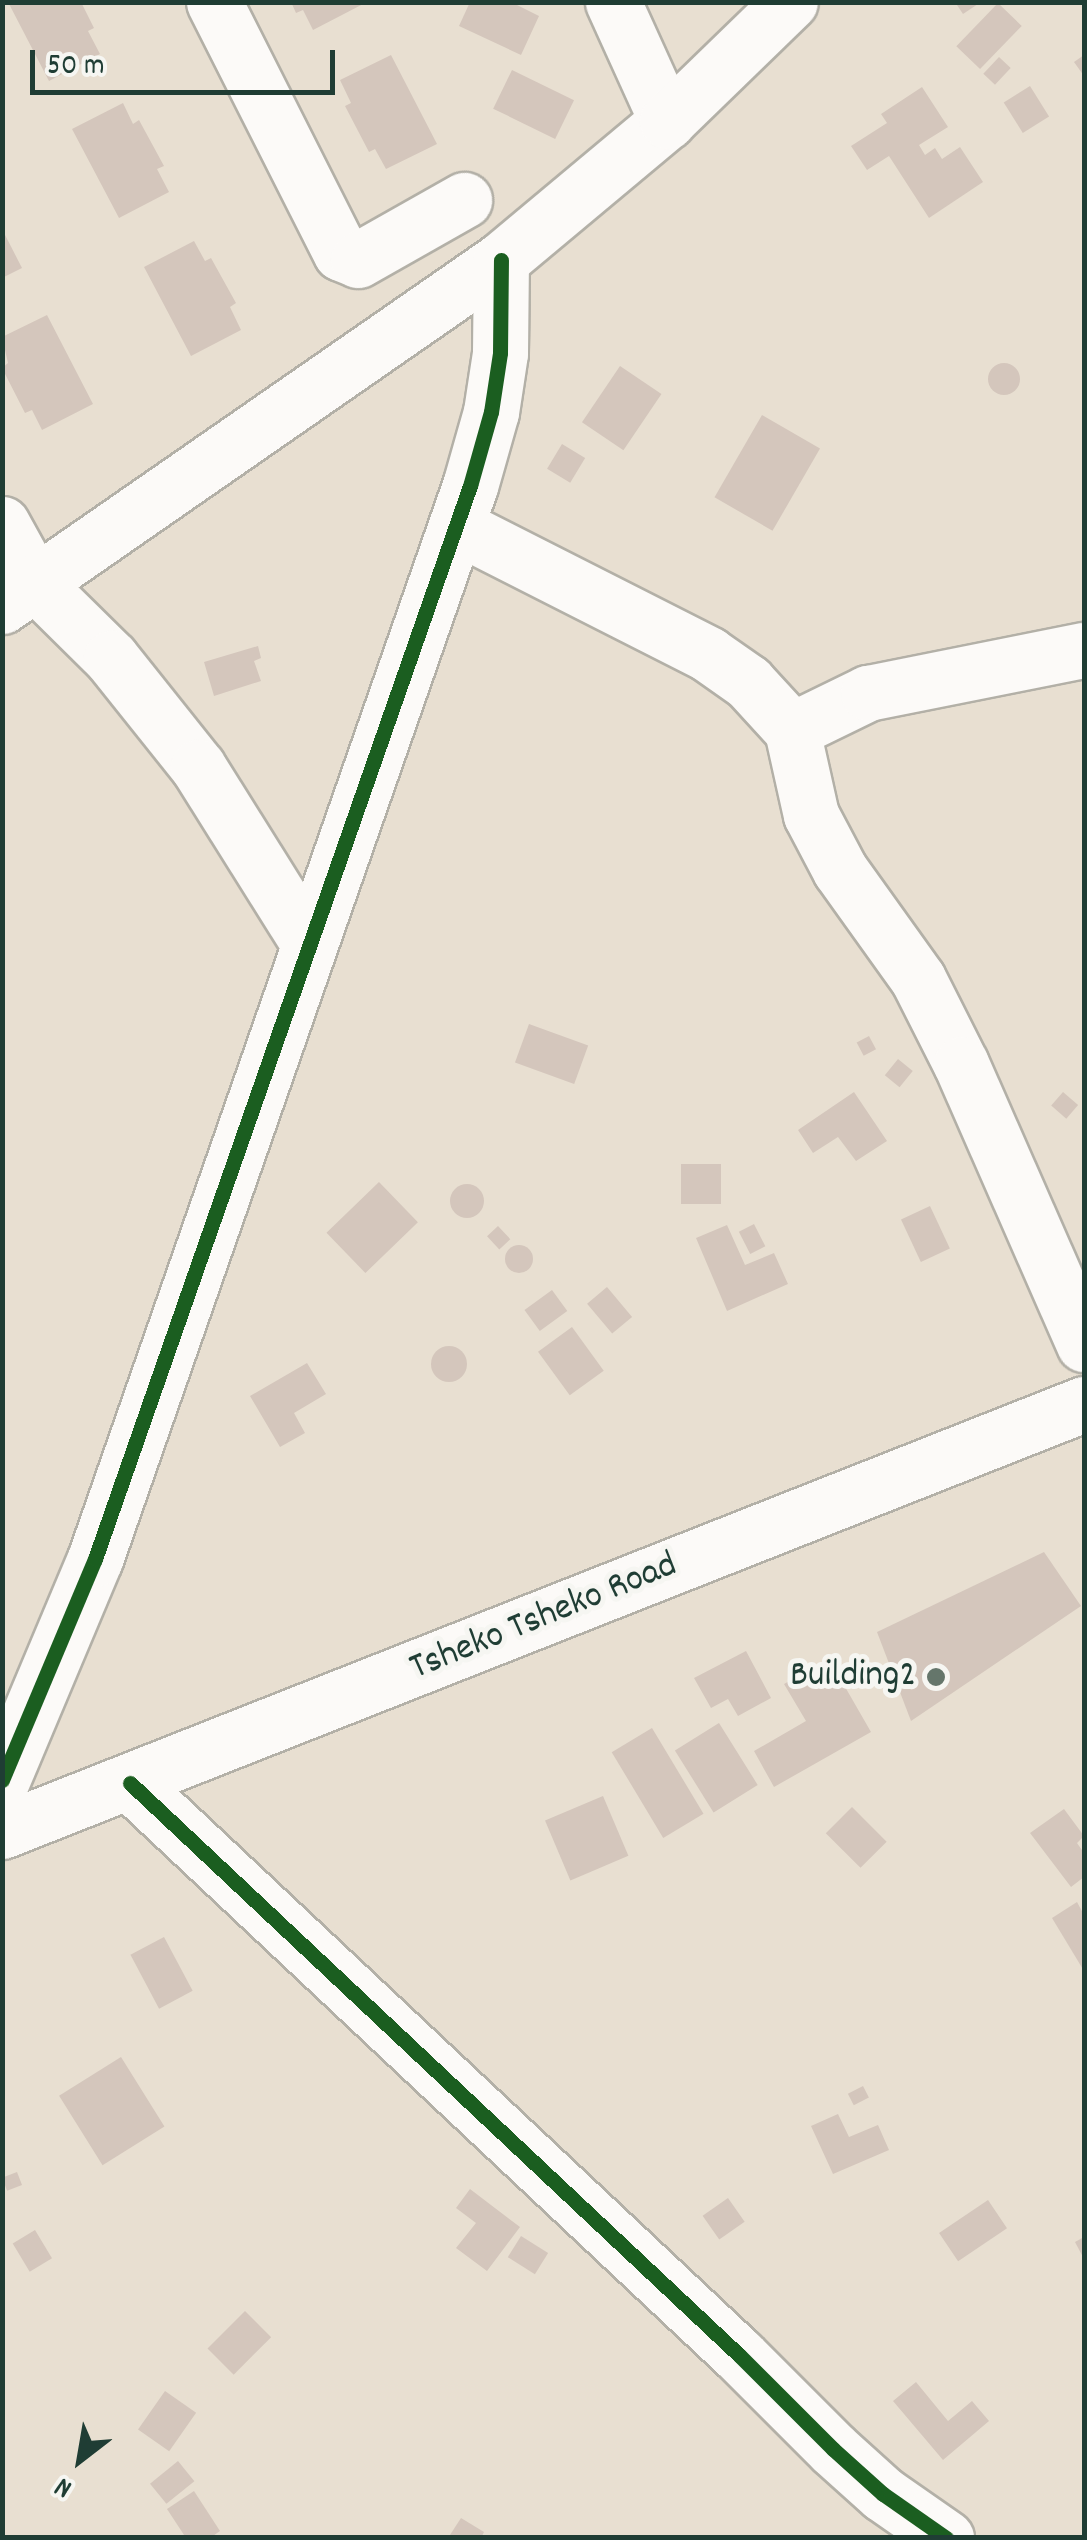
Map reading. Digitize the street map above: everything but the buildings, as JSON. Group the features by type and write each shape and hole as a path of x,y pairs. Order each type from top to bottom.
{"main road":[{"path":"214,2 342,253 358,260 464,200"},
{"path":"613,2 667,121"},
{"path":"18,594 500,260 667,121 790,2"},
{"path":"2,1780 95,1559 456,526 491,412 500,353 500,260"},
{"path":"2,524 18,594 111,658 198,767 309,944"},
{"path":"456,526 708,654 748,682 792,730 811,815 840,870 918,980 961,1064 1084,1344"},
{"path":"792,730 868,693 1084,650"},
{"name":"Tsheko Tsheko Road","path":"2,1831 1084,1404"},
{"path":"130,1783 739,2355 833,2449 883,2494 946,2538"}],"cycle path":[{"path":"2,1780 95,1559 470,486 491,412 500,353 501,260"},
{"path":"130,1783 739,2355 833,2449 883,2494 946,2538"}],"place":[{"name":"Building2","path":"936,1677"}]}
